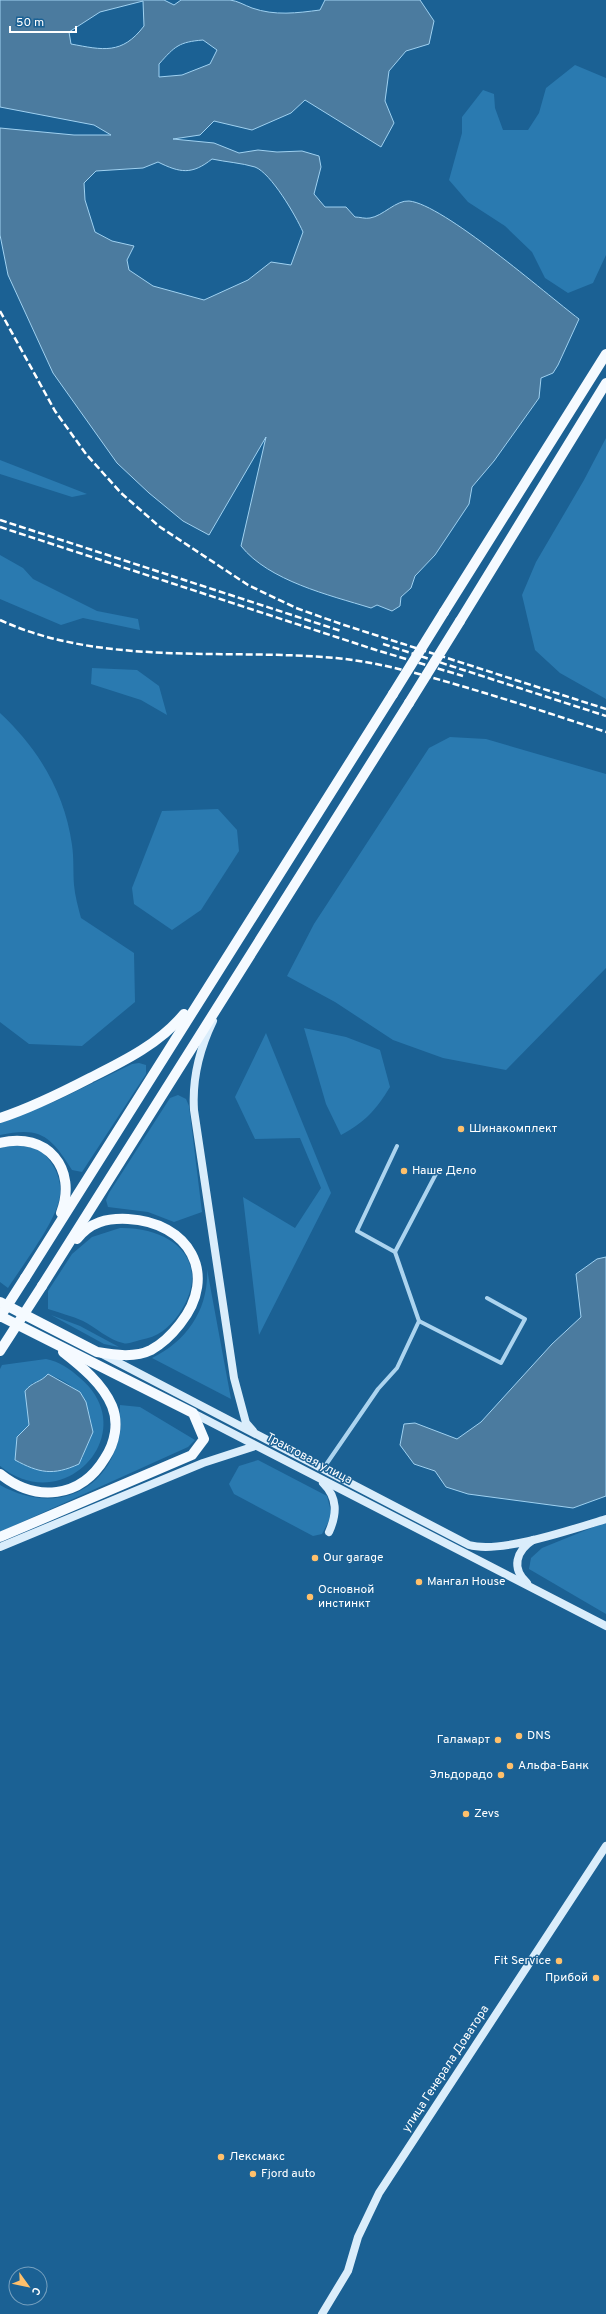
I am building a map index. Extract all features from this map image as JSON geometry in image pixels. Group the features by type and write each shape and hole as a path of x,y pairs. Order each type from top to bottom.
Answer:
{"main road":[{"path":"0,1316 606,354"},
{"path":"0,1351 238,978 606,383"},
{"path":"0,1118 57,1095 151,1045 182,1016 220,966"},
{"path":"238,978 213,1021 202,1046 195,1081 194,1103 234,1378 246,1423 255,1434"},
{"path":"0,1143 24,1140 46,1148 57,1160 64,1177 66,1193 61,1213 25,1278"},
{"path":"42,1286 83,1232 92,1225 103,1221 132,1219 155,1224 174,1234 188,1246 197,1265 197,1289 193,1305 177,1328 151,1350 132,1355 97,1352"},
{"name":"Трактовая улица","path":"0,1302 459,1541 486,1548 534,1539 606,1519"},
{"name":"Трактовая улица","path":"0,1316 606,1626"},
{"path":"0,1474 14,1483 32,1490 52,1492 70,1490 78,1487 95,1472 113,1444 116,1425 113,1408 107,1397 81,1367 49,1340"},
{"path":"0,1537 192,1455 204,1439 193,1414"},
{"path":"0,1547 203,1463 255,1446"},
{"path":"318,1479 329,1489 336,1508 329,1532"},
{"path":"532,1587 519,1575 516,1565 523,1550 534,1539"},
{"name":"улица Генерала Доватора","path":"322,2314 348,2271 358,2237 379,2192 606,1846"}],"street":[{"path":"397,1146 357,1231 395,1252 419,1321 501,1363 525,1319 487,1298"},
{"path":"395,1252 438,1170"},
{"path":"322,1469 378,1389 397,1368 419,1321"}],"shaded area":[{"path":"0,0 164,0 174,5 181,0 230,0 261,11 286,13 320,10 325,0 420,0 434,21 429,44 406,51 389,71 385,101 394,123 381,147 305,100 291,113 252,130 214,121 200,135 173,139 214,143 239,153 258,150 277,152 302,151 319,156 321,167 314,194 325,207 346,207 355,217 370,218 375,217 394,205 404,201 425,206 469,233 520,271 579,319 553,373 541,378 539,398 494,461 472,487 469,504 435,555 415,576 411,588 401,597 400,606 392,611 377,605 371,608 319,592 283,578 267,569 241,546 266,437 209,535 183,521 149,493 117,463 53,373 8,275 0,235 0,128 74,135 111,135 94,125 0,107","holes":["143,1 144,26 128,42 120,46 102,49 71,44 69,32 100,12","203,40 217,50 210,64 182,75 159,77 159,64 174,49 188,42","212,159 255,167 261,171 268,177 282,196 303,232 291,265 271,262 248,280 204,300 153,286 129,270 127,260 134,246 112,241 95,232 85,200 84,183 96,171 143,168 158,162 186,171 198,168"]},
{"path":"575,65 606,78 606,255 593,283 568,293 545,278 532,252 505,226 468,202 449,180 462,133 462,117 483,90 494,94 495,108 503,130 528,130 539,113 546,88"},
{"path":"606,438 606,699 560,673 535,650 522,595 536,562 584,480"},
{"path":"0,460 87,494 72,497 0,474"},
{"path":"0,555 23,568 33,579 97,611 138,619 140,630 83,618 61,625 0,599"},
{"path":"92,668 137,670 159,686 167,715 141,700 91,684"},
{"path":"0,713 14,727 38,756 48,773 63,807 73,850 74,889 81,918 134,953 135,1002 82,1046 29,1044 0,1022"},
{"path":"450,737 486,739 606,774 606,968 506,1070 443,1058 393,1040 335,1002 287,976 314,924 429,748"},
{"path":"218,809 237,830 239,851 201,910 172,930 134,904 132,888 162,811"},
{"path":"304,1028 346,1037 380,1050 390,1087 380,1103 364,1120 341,1135 326,1104"},
{"path":"266,1033 331,1193 259,1335 243,1197 295,1228 321,1188 300,1138 255,1139 235,1097"},
{"path":"139,1063 146,1065 146,1074 82,1172 72,1170 58,1149 51,1142 36,1133 26,1132 0,1135 0,1123 56,1101 132,1064"},
{"path":"178,1095 186,1099 189,1106 202,1212 174,1222 148,1212 108,1207 106,1200 109,1193 170,1098"},
{"path":"13,1145 33,1148 47,1157 58,1175 60,1195 53,1217 8,1288 0,1282 0,1148"},
{"path":"120,1228 139,1229 156,1234 171,1241 182,1251 190,1264 192,1278 189,1295 179,1314 171,1324 152,1337 127,1344 113,1339 83,1321 48,1309 48,1291 72,1254 92,1237"},
{"path":"606,1257 606,1496 573,1508 468,1494 446,1487 435,1471 414,1464 400,1445 404,1424 415,1423 457,1439 481,1422 552,1344 581,1317 576,1274 597,1259"},
{"path":"207,1269 231,1399 152,1358 176,1343 193,1322 200,1310 204,1297 207,1284"},
{"path":"51,1315 80,1326 119,1347 104,1344"},
{"path":"46,1359 56,1362 68,1368 80,1378 98,1399 104,1422 100,1444 88,1462 70,1476 48,1482 24,1480 0,1466 0,1369 2,1365","holes":["48,1374 69,1384 79,1393 86,1405 92,1430 83,1458 17,1437 29,1425 32,1383 42,1381"]},
{"path":"48,1374 80,1392 86,1402 93,1432 79,1464 70,1468 54,1471 31,1468 15,1460 17,1437 29,1425 25,1391 31,1385"},
{"path":"120,1405 140,1407 195,1440 188,1447 0,1532 0,1485 19,1493 38,1498 56,1498 73,1494 88,1486 101,1474 112,1458 119,1438"},
{"path":"258,1460 327,1496 332,1515 322,1534 313,1536 234,1494 229,1484 239,1466"},
{"path":"606,1522 606,1614 529,1569 531,1558 542,1548"}],"railway":[{"path":"0,311 55,411 86,454 121,493 160,527 248,585 296,608 341,624 606,709"},
{"path":"0,520 341,631"},
{"path":"0,527 376,650 463,676"},
{"path":"0,620 39,635 80,644 122,650 165,653 294,655 366,662 408,671 451,683 606,732"},
{"path":"383,644 606,716"}],"place":[{"name":"Шинакомплект","path":"461,1129"},
{"name":"Наше Дело","path":"404,1171"},
{"name":"Our garage","path":"315,1558"},
{"name":"Мангал House","path":"419,1582"},
{"name":"Основной инстинкт","path":"310,1597"},
{"name":"DNS","path":"519,1736"},
{"name":"Галамарт","path":"498,1740"},
{"name":"Альфа-Банк","path":"510,1766"},
{"name":"Эльдорадо","path":"501,1775"},
{"name":"Zevs","path":"466,1814"},
{"name":"Fit Service","path":"559,1961"},
{"name":"Прибой","path":"596,1978"},
{"name":"Лексмакс","path":"221,2157"},
{"name":"Fjord auto","path":"253,2174"}]}
